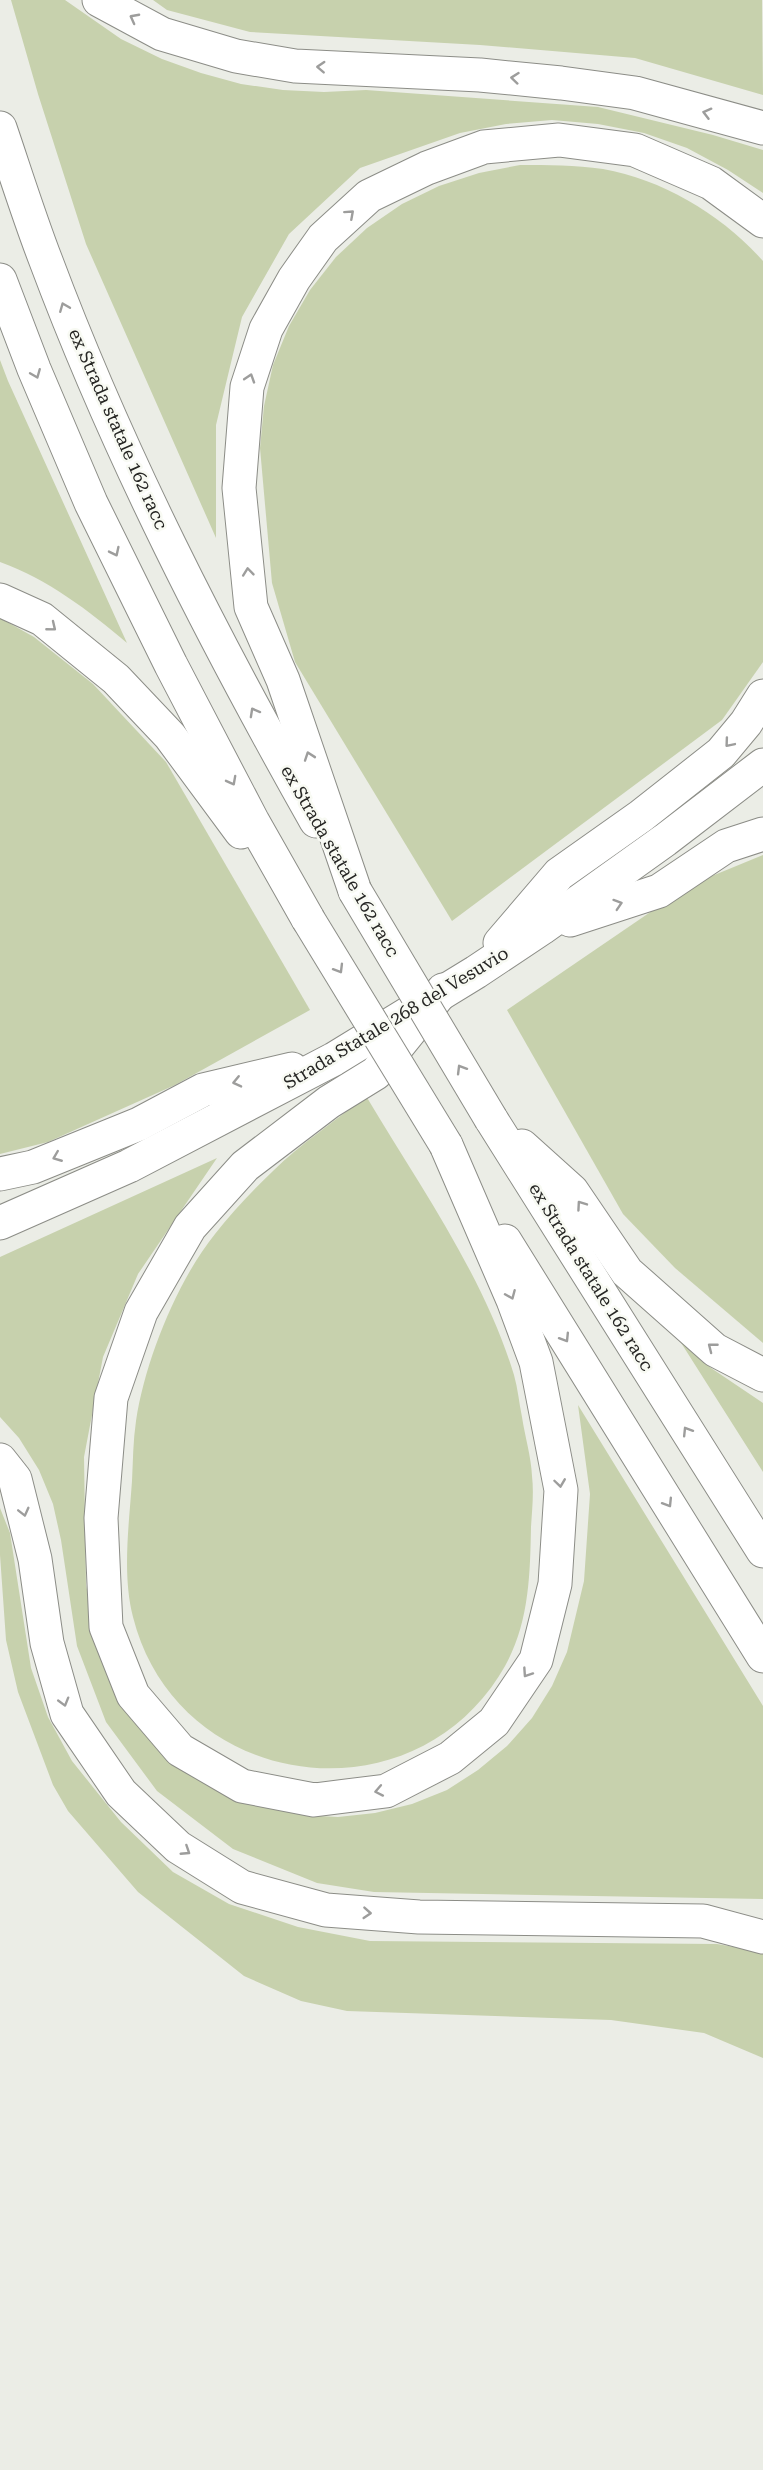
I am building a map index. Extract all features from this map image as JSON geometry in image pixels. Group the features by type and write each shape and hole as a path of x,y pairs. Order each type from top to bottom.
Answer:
{"highway":[{"path":"99,0 162,34 236,56 295,66 480,75 635,93 763,128"},
{"name":"ex Strada statale 162 racc","path":"0,128 45,261 146,498 243,692 355,891 491,1119 763,1551"},
{"path":"355,891 284,680 251,607 239,488 247,387 266,329 294,279 323,238 369,196 427,168 484,147 559,140 635,150 711,183 763,221"},
{"path":"0,280 34,369 91,504 176,675 253,822 308,919 446,1145 763,1656"},
{"path":"0,600 42,619 116,679 147,711 170,736 308,919"},
{"path":"476,972 559,874 641,816 721,753 746,723 763,696"},
{"name":"Strada Statale 268 del Vesuvio","path":"0,1223 129,1166 334,1059 443,990 476,972 542,928 665,840 763,765"},
{"path":"542,928 659,891 726,846 763,834"},
{"path":"443,990 376,1073 328,1102 244,1166 190,1227 141,1312 111,1398 102,1518 106,1628 133,1695 173,1742 180,1750 243,1786 314,1800 386,1791 450,1758 494,1722 536,1660 555,1584 561,1490 536,1362 513,1300 446,1145"},
{"path":"0,1174 33,1167 139,1124 203,1090 334,1059"},
{"path":"491,1119 572,1191 627,1272 715,1350 763,1375"},
{"path":"0,1460 15,1479 35,1558 46,1642 67,1714 121,1793 178,1847 214,1870 242,1887 326,1910 419,1917 703,1921 763,1937"}],"green space":[{"path":"11,0 65,0 121,39 162,59 241,84 283,90 324,92 366,90 598,107 713,135 763,150 763,193 728,170 687,148 644,133 598,124 552,120 506,124 460,133 360,168 289,234 242,317 216,425 216,538 86,244 38,94"},
{"path":"153,0 762,0 763,95 635,58 480,45 250,32 167,10"},
{"path":"520,165 603,169 648,182 670,191 710,215 747,244 763,261 763,662 722,720 452,921 295,662 272,583 260,448 264,406 273,365 289,326 310,290 336,257 367,228 402,204 439,186 479,173"},
{"path":"0,360 127,643 67,597 18,569 0,562"},
{"path":"0,618 34,637 93,684 166,762 310,1010 175,1085 48,1142 0,1154"},
{"path":"763,855 763,1343 675,1268 623,1214 507,1010 690,885"},
{"path":"366,1096 468,1267 486,1302 514,1375 533,1482 530,1566 522,1622 509,1659 499,1676 458,1723 408,1753 353,1767 297,1766 243,1750 195,1719 157,1675 133,1617 128,1584 127,1549 135,1429 140,1398 155,1348 176,1298 201,1253 250,1193 273,1171"},
{"path":"217,1158 138,1274 103,1357 84,1457 86,1585 96,1634 108,1668 266,1807 302,1815 338,1817 375,1813 412,1804 447,1790 478,1770 507,1746 532,1718 552,1686 567,1652 584,1581 590,1494 578,1405 763,1706 763,1899 374,1892 317,1883 233,1849 157,1791 106,1722 77,1646 61,1540 53,1504 39,1470 19,1438 0,1417 0,1257"},
{"path":"678,1338 711,1368 763,1403 763,1472"},
{"path":"0,1508 10,1533 31,1668 48,1717 72,1761 121,1822 173,1872 229,1904 298,1927 370,1941 717,1944 763,1952 763,2058 704,2033 611,2020 347,2011 301,2001 244,1976 138,1892 68,1811 53,1785 18,1692 6,1640 0,1555"}]}
